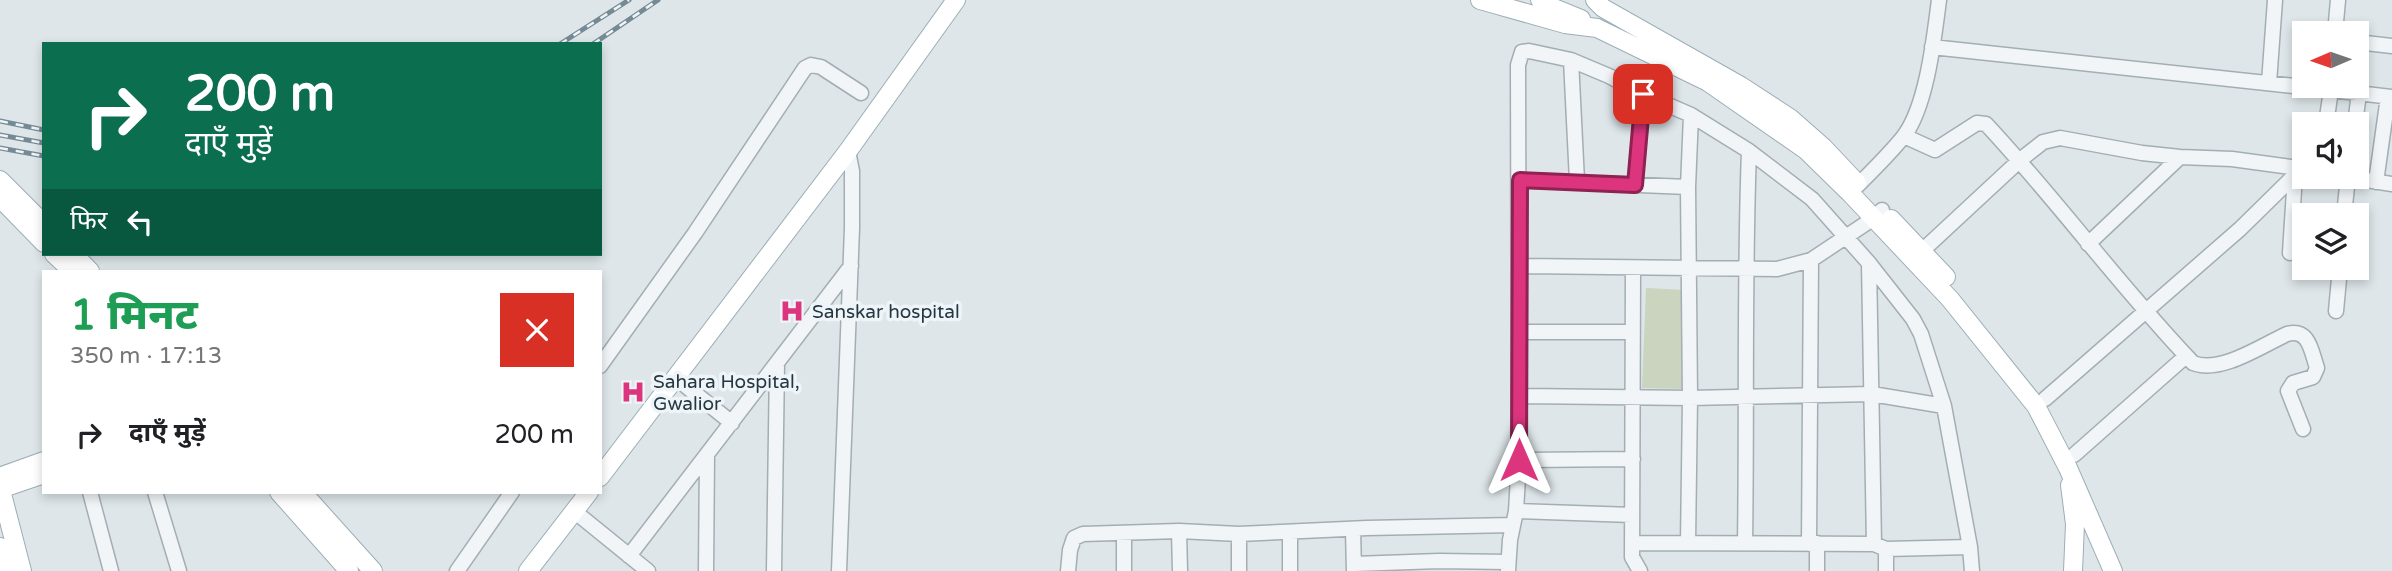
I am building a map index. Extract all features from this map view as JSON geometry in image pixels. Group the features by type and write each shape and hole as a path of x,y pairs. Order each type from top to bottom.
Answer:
{"main road":[{"path":"602,474 848,151 956,0"},
{"path":"1480,0 1565,24 1597,28 1718,89 1806,150 1854,189"},
{"path":"1540,0 1544,4 1587,5 1741,86 1790,118 1823,148 1854,189 1950,299 2036,406 2071,461 2125,571"},
{"path":"1587,5 1597,28"},
{"path":"0,180 42,222"},
{"path":"0,198 42,241"},
{"path":"1878,214 1922,251 2045,399 2113,571"},
{"path":"56,256 71,270"},
{"path":"75,256 89,270"},
{"path":"2071,461 2075,524 2074,571"},
{"path":"2,485 42,462"},
{"path":"2,485 42,475"},
{"path":"2,485 22,571"},
{"path":"281,494 349,571"},
{"path":"304,494 373,571"},
{"path":"528,571 587,494"},
{"path":"0,547 6,571"}],"street":[{"path":"1854,189 1904,136 1919,105 1939,0"},
{"path":"2269,83 2275,0"},
{"path":"2337,21 2338,0"},
{"path":"2370,43 2392,46"},
{"path":"1932,47 2292,85"},
{"path":"1353,530 1354,568 1508,567 1519,460 1519,57 1522,52 1529,51 1572,60 1609,75 1643,94 1691,115 1749,151 1812,199 1869,263 1917,327 1944,406 1972,571"},
{"path":"1572,60 1577,181"},
{"path":"602,363 695,233 805,68 811,65 821,67 861,93"},
{"path":"1635,185 1643,94"},
{"path":"2370,94 2390,97 2376,182"},
{"path":"1688,543 1688,187 1691,115"},
{"path":"1904,136 1935,150 1977,123 1986,124 2020,160 2143,311 2186,356 2200,366 2218,365 2287,334 2295,331 2302,333 2307,337 2318,368 2313,377 2293,383 2288,391 2303,429"},
{"path":"1922,251 2020,160 2043,142 2060,138 2141,153 2180,158 2232,159 2292,169"},
{"path":"839,571 851,266 852,171 848,151"},
{"path":"1745,543 1748,396 1745,271 1749,151"},
{"path":"2088,244 2180,158"},
{"path":"1520,180 1688,187"},
{"path":"2045,399 2240,229 2292,180"},
{"path":"2369,181 2392,184"},
{"path":"2290,253 2299,189"},
{"path":"0,208 42,251"},
{"path":"1520,266 1745,271 1777,269 1811,260 1878,214"},
{"path":"47,256 60,270"},
{"path":"1811,260 1810,396 1813,544 1817,571"},
{"path":"1869,263 1880,547 1886,571"},
{"path":"629,556 851,266"},
{"path":"1633,268 1632,557 1640,571"},
{"path":"2336,311 2339,280"},
{"path":"1520,332 1633,332"},
{"path":"2071,461 2186,356"},
{"path":"774,571 778,363"},
{"path":"677,378 732,423"},
{"path":"1519,396 1690,398 1872,394 1944,406"},
{"path":"706,571 707,454"},
{"path":"1519,460 1633,459"},
{"path":"91,494 111,571"},
{"path":"156,494 179,571"},
{"path":"457,571 511,494"},
{"path":"574,511 648,571"},
{"path":"1068,571 1074,538 1083,534 1179,531 1239,534 1353,530 1515,518 1632,515"},
{"path":"1179,531 1180,571"},
{"path":"1290,532 1290,571"},
{"path":"1124,533 1124,571"},
{"path":"1239,534 1239,571"},
{"path":"1632,543 1970,547"}],"green space":[{"path":"1646,288 1686,290 1683,389 1642,388"}],"railway":[{"path":"563,42 629,0"},
{"path":"596,42 658,0"},
{"path":"0,121 42,130"},
{"path":"0,135 42,143"},
{"path":"0,148 42,156"}],"place":[{"name":"Sanskar hospital","path":"792,311"},
{"name":"Sahara Hospital, Gwalior","path":"633,392"}],"route":[{"path":"1519,460 1520,180 1635,185 1643,94"}]}
